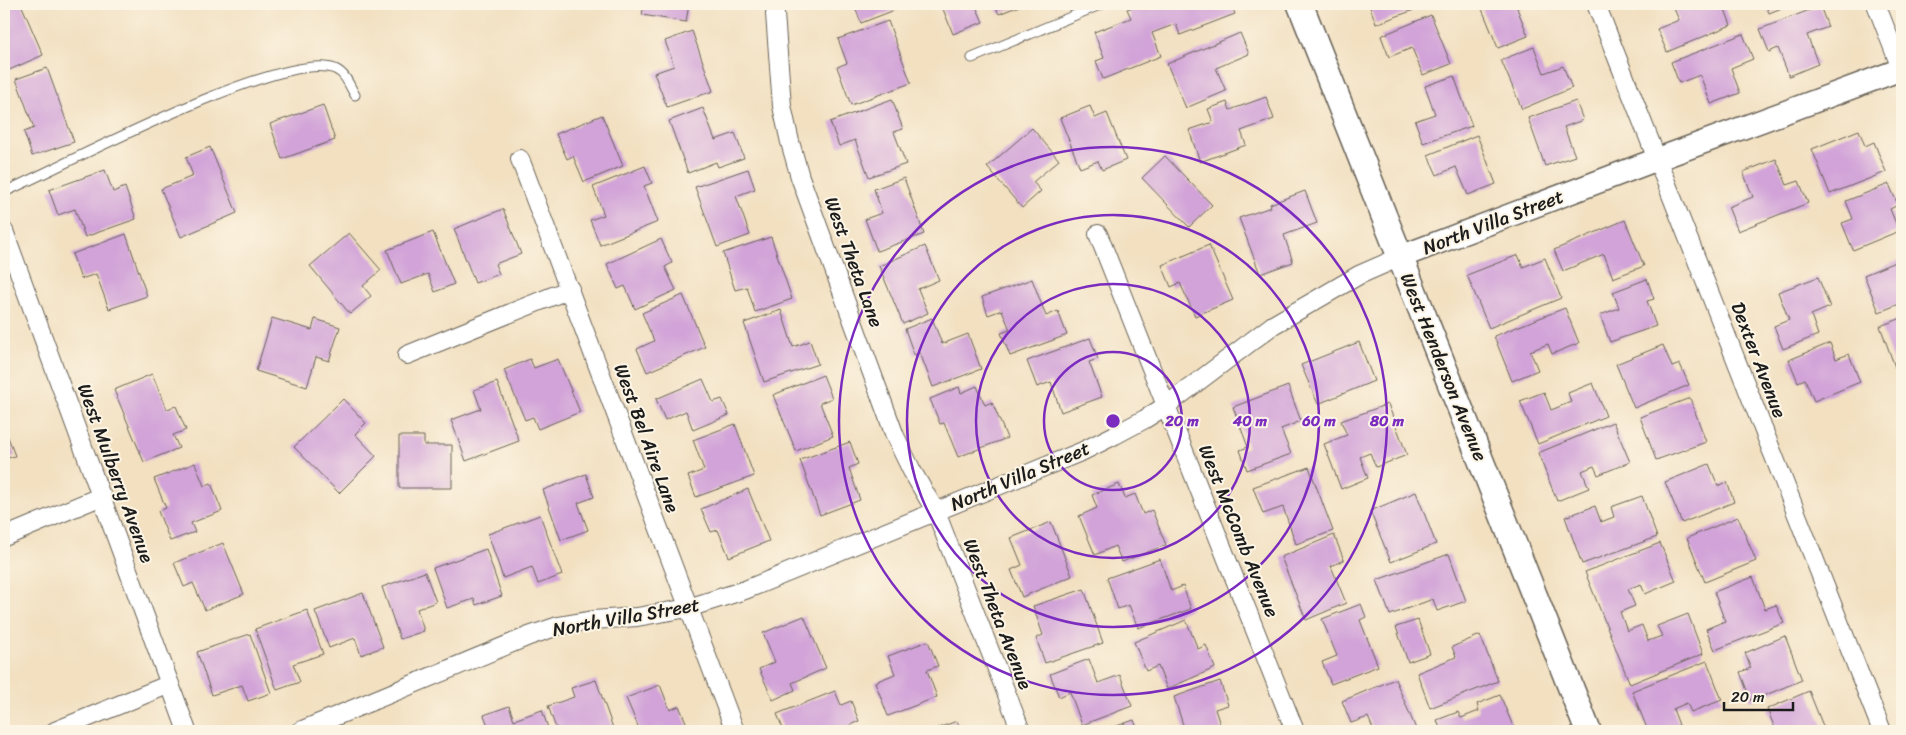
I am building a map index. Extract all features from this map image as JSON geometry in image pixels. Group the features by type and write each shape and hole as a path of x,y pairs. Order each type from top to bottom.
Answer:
{"main road":[{"name":"West Henderson Avenue","path":"1300,4 1588,731"}],"street":[{"name":"Dexter Avenue","path":"1596,4 1882,731"},
{"path":"1876,4 1902,70"},
{"name":"West Theta Lane","path":"776,14 782,106 800,177 895,436 912,471 936,512"},
{"name":"North Villa Street","path":"300,731 536,633 558,626 593,620 637,617 688,608 762,583 936,512 1083,451 1145,419 1272,325 1359,275 1400,257 1658,159 1902,70"},
{"name":"West Bel Aire Lane","path":"520,159 735,731"},
{"name":"West Mulberry Avenue","path":"4,230 187,731"},
{"name":"West McComb Avenue","path":"1098,234 1295,731"},
{"path":"406,355 570,289"},
{"path":"4,537 102,496"},
{"name":"West Theta Avenue","path":"936,512 1021,731"},
{"path":"55,731 170,684"}],"lane":[{"path":"972,58 1102,4"},
{"path":"4,192 182,110 239,86 279,74 310,67 333,68 344,75 355,95"}],"building":[{"path":"4,4 21,4 43,55 7,71 4,63"},
{"path":"644,4 689,4 686,22 642,15"},
{"path":"854,4 899,4 900,8 861,23"},
{"path":"941,4 975,4 983,22 953,34"},
{"path":"994,4 1024,4 999,14"},
{"path":"1141,4 1231,4 1235,14 1180,35 1176,24 1152,33 1161,56 1103,79 1096,61 1104,58 1094,32 1131,18 1127,9"},
{"path":"1369,4 1420,4 1422,7 1376,24"},
{"path":"1480,4 1528,4 1517,8 1528,36 1498,48"},
{"path":"1672,4 1707,4 1709,9 1723,4 1731,25 1667,52 1657,29 1679,20"},
{"path":"1765,4 1792,4 1769,13"},
{"path":"1820,6 1828,27 1807,35 1818,64 1789,76 1778,48 1769,52 1760,29"},
{"path":"1431,15 1451,64 1423,75 1412,48 1389,57 1381,36"},
{"path":"888,21 911,83 851,105 837,67 847,63 838,39"},
{"path":"692,31 713,91 667,107 654,73 674,66 665,41"},
{"path":"1240,33 1249,54 1216,68 1226,91 1186,108 1167,64"},
{"path":"1743,34 1753,59 1731,68 1740,93 1711,104 1700,75 1679,83 1671,62"},
{"path":"1534,47 1544,73 1563,66 1572,88 1522,109 1501,60"},
{"path":"47,68 74,142 32,156 24,132 34,128 16,79"},
{"path":"1454,76 1472,126 1423,143 1415,121 1435,114 1425,86"},
{"path":"1266,97 1274,119 1241,131 1246,145 1200,162 1189,130 1213,122 1208,109 1227,102 1230,110"},
{"path":"892,99 903,129 894,132 906,164 869,177 855,140 839,146 830,122"},
{"path":"1576,101 1583,120 1564,127 1575,156 1545,166 1528,118"},
{"path":"323,105 335,140 282,159 270,124"},
{"path":"1090,106 1095,118 1107,113 1126,160 1102,170 1098,161 1080,168 1060,118"},
{"path":"703,108 715,140 735,133 744,158 718,167 716,162 688,173 669,121"},
{"path":"602,115 623,166 584,182 573,156 567,159 556,134"},
{"path":"1032,128 1059,160 1033,182 1041,191 1022,208 987,167"},
{"path":"1859,130 1865,146 1874,142 1886,172 1830,194 1812,149"},
{"path":"1477,135 1496,184 1468,195 1456,167 1437,175 1428,155"},
{"path":"210,147 237,213 181,237 161,189 193,176 186,157"},
{"path":"1165,156 1212,205 1189,227 1142,178"},
{"path":"1776,159 1787,185 1799,181 1808,203 1738,231 1728,207 1753,197 1743,172"},
{"path":"645,166 652,183 644,186 658,222 600,245 590,220 604,215 593,187"},
{"path":"748,169 755,189 736,196 750,235 717,247 695,187"},
{"path":"105,170 113,192 125,187 136,219 85,237 75,209 58,215 49,190"},
{"path":"904,178 924,234 877,251 865,219 882,213 874,189"},
{"path":"1889,184 1898,205 1890,209 1899,231 1853,250 1842,223 1853,219 1846,201"},
{"path":"1305,191 1317,223 1284,235 1293,262 1260,274 1239,218 1271,207 1270,204"},
{"path":"503,209 521,254 495,264 499,274 475,283 454,229"},
{"path":"1625,220 1644,266 1613,278 1604,254 1563,271 1554,250"},
{"path":"433,232 454,284 435,292 428,274 401,284 387,250"},
{"path":"349,233 381,270 363,286 371,296 350,314 310,266"},
{"path":"126,234 147,296 109,309 96,274 81,279 72,254"},
{"path":"771,237 792,299 755,312 747,287 735,290 723,253"},
{"path":"661,239 672,263 665,267 676,290 635,309 625,286 618,289 607,264"},
{"path":"1209,245 1233,300 1195,316 1180,283 1171,287 1162,265"},
{"path":"925,246 939,280 918,289 928,313 903,324 879,266"},
{"path":"1518,255 1523,267 1545,258 1561,298 1489,328 1467,275"},
{"path":"1902,259 1902,303 1879,312 1864,275"},
{"path":"1818,277 1830,307 1811,315 1818,335 1783,349 1774,326 1789,320 1778,292"},
{"path":"1032,279 1046,316 1058,311 1067,335 1010,356 1001,333 1010,330 1002,310 988,315 982,297"},
{"path":"1647,279 1654,299 1647,301 1656,326 1610,342 1600,315 1619,308 1613,292"},
{"path":"683,295 705,347 647,372 637,349 654,341 642,313"},
{"path":"1565,308 1579,343 1552,354 1548,344 1530,351 1538,370 1512,381 1494,336"},
{"path":"781,310 793,347 810,341 818,364 764,382 744,323"},
{"path":"272,318 312,330 315,319 340,327 329,361 316,357 307,387 256,371"},
{"path":"932,318 942,344 968,334 981,369 933,387 920,353 914,355 905,329"},
{"path":"1902,318 1902,368 1896,370 1880,326"},
{"path":"1090,338 1098,359 1089,362 1102,397 1061,412 1051,382 1037,387 1027,361"},
{"path":"1359,342 1374,381 1318,404 1301,365"},
{"path":"1830,343 1836,359 1849,354 1860,382 1814,401 1805,379 1798,382 1789,360"},
{"path":"1663,345 1672,367 1680,364 1689,385 1634,408 1616,364"},
{"path":"530,359 534,368 558,359 580,412 538,429 533,417 525,420 504,370"},
{"path":"152,374 167,409 176,406 186,430 173,435 179,448 144,462 114,390"},
{"path":"823,375 832,398 820,403 833,436 796,451 773,395"},
{"path":"703,379 713,402 722,399 729,415 693,430 686,411 665,420 656,399"},
{"path":"497,382 519,441 466,461 451,420 481,409 474,390"},
{"path":"1593,383 1606,416 1538,444 1520,401 1544,392 1551,410 1571,402 1568,393"},
{"path":"977,386 985,405 992,402 1007,438 958,457 944,423 940,424 930,399 959,387 961,393"},
{"path":"1288,386 1301,421 1281,429 1291,454 1247,470 1240,450 1248,447 1233,407"},
{"path":"1690,398 1706,442 1656,460 1640,417"},
{"path":"343,399 366,423 355,434 376,456 339,493 294,447"},
{"path":"1388,404 1407,455 1376,467 1370,453 1360,457 1368,478 1341,489 1324,444 1347,435 1341,421"},
{"path":"1613,422 1630,462 1598,475 1594,466 1582,471 1589,488 1557,501 1538,453"},
{"path":"735,424 754,476 696,497 688,476 704,470 693,440"},
{"path":"4,426 15,456 4,459"},
{"path":"399,436 424,436 424,445 452,445 452,488 399,488"},
{"path":"850,442 858,464 849,468 860,500 820,515 800,460"},
{"path":"195,463 204,486 211,483 222,511 191,523 195,532 170,541 158,511 166,508 154,479"},
{"path":"1709,464 1718,486 1727,482 1734,502 1682,523 1665,482"},
{"path":"1309,467 1333,531 1296,544 1283,507 1263,514 1253,487"},
{"path":"586,474 594,497 578,503 588,530 561,540 543,490"},
{"path":"1119,484 1125,498 1135,494 1143,514 1152,510 1166,545 1122,562 1115,546 1095,555 1079,516 1097,508 1092,495"},
{"path":"748,489 769,541 729,557 718,530 711,532 701,509"},
{"path":"1416,492 1436,544 1391,562 1370,511"},
{"path":"1642,496 1657,537 1582,564 1565,517 1595,506 1601,522 1614,517 1611,507"},
{"path":"540,515 562,575 538,584 532,567 503,578 488,534"},
{"path":"1738,517 1756,561 1705,582 1687,538"},
{"path":"1051,522 1072,576 1022,597 1011,570 1022,565 1011,538"},
{"path":"1334,535 1344,560 1331,566 1346,603 1306,620 1281,557"},
{"path":"223,543 244,594 205,610 193,583 184,587 174,563"},
{"path":"1660,543 1676,581 1645,594 1641,584 1628,589 1635,606 1620,612 1627,631 1642,625 1648,641 1662,636 1657,626 1688,614 1703,654 1630,684 1585,572"},
{"path":"486,549 502,596 476,605 474,599 447,608 433,568"},
{"path":"1449,554 1466,601 1437,611 1433,599 1390,615 1377,580"},
{"path":"1160,559 1171,591 1183,586 1191,609 1138,628 1129,605 1118,609 1107,578"},
{"path":"425,572 436,602 417,609 424,631 400,639 382,587"},
{"path":"1753,577 1765,609 1776,605 1784,623 1715,650 1706,629 1725,621 1714,592"},
{"path":"1084,589 1103,643 1045,663 1036,638 1043,635 1033,606"},
{"path":"363,593 383,647 361,655 355,638 329,648 315,611"},
{"path":"1361,604 1366,617 1360,620 1378,666 1331,684 1322,662 1337,656 1322,619"},
{"path":"307,610 323,654 293,664 300,682 277,690 255,629"},
{"path":"804,616 826,668 792,683 795,690 773,700 759,669 775,662 763,633"},
{"path":"1186,620 1198,649 1206,645 1215,668 1167,689 1158,666 1146,671 1134,642"},
{"path":"1418,620 1430,654 1408,662 1396,627"},
{"path":"250,634 271,693 248,701 242,685 212,695 197,652"},
{"path":"1480,635 1498,681 1430,708 1417,673 1456,657 1452,647"},
{"path":"1785,636 1802,680 1751,701 1740,672 1751,668 1745,653"},
{"path":"928,641 938,666 927,670 937,697 888,716 875,682 895,674 888,656"},
{"path":"1089,659 1098,683 1120,675 1132,706 1082,725 1070,692 1059,697 1050,674"},
{"path":"1707,661 1722,700 1691,712 1687,703 1673,709 1679,725 1665,731 1648,731 1632,691"},
{"path":"1395,679 1416,729 1411,731 1374,731 1368,717 1351,723 1342,701"},
{"path":"596,680 613,728 604,731 557,731 548,706 574,697 571,688"},
{"path":"1220,681 1228,705 1215,709 1222,731 1185,731 1174,697"},
{"path":"660,685 670,710 679,706 689,729 685,731 640,731 626,698"},
{"path":"835,691 841,705 851,701 859,721 850,725 852,731 784,731 777,714"},
{"path":"1809,691 1825,731 1776,731 1767,709"},
{"path":"1500,695 1515,731 1441,731 1437,720 1458,712 1461,718 1479,711 1477,704"},
{"path":"509,706 514,720 542,710 549,731 490,731 484,715"},
{"path":"1134,720 1138,731 1102,731"},
{"path":"957,721 961,731 930,731"}]}
